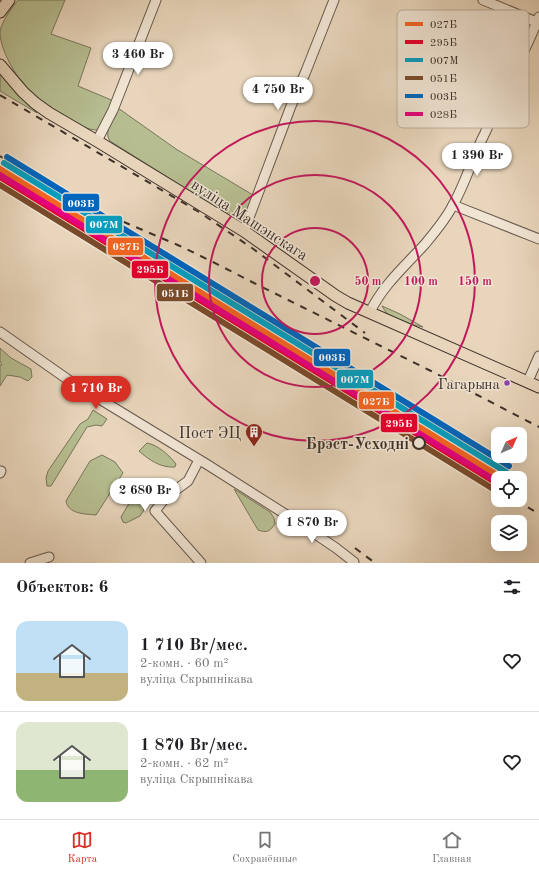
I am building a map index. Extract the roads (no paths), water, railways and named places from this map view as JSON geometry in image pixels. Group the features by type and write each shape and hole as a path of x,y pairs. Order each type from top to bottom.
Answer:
{"main road":[{"path":"0,18 4,6"},
{"name":"вуліца Машэнскага","path":"2,66 23,92 41,108 244,230 326,290 348,302 539,387"}],"street":[{"path":"98,142 113,110 156,0"},
{"path":"244,230 291,106 334,0"},
{"path":"483,0 509,10"},
{"path":"529,40 538,21"},
{"path":"370,312 381,292 424,245 444,220 465,181 487,128"},
{"path":"453,205 539,239"},
{"path":"0,332 70,381 293,519 354,562"},
{"path":"528,381 539,356"},
{"path":"199,460 188,481 166,497 155,511 201,563"},
{"path":"30,563 49,557"}],"railway":[{"path":"0,95 199,212 252,248 365,333"},
{"path":"0,156 82,204 180,246 213,262 539,427"},
{"path":"0,181 302,366"},
{"path":"298,364 491,485"},
{"path":"527,507 539,514"},
{"path":"355,548 375,563"}],"place":[{"name":"Гагарына","path":"507,383"},
{"name":"Брэст-Усходні","path":"419,443"},
{"name":"Пост ЭЦ","path":"254,447"}]}
